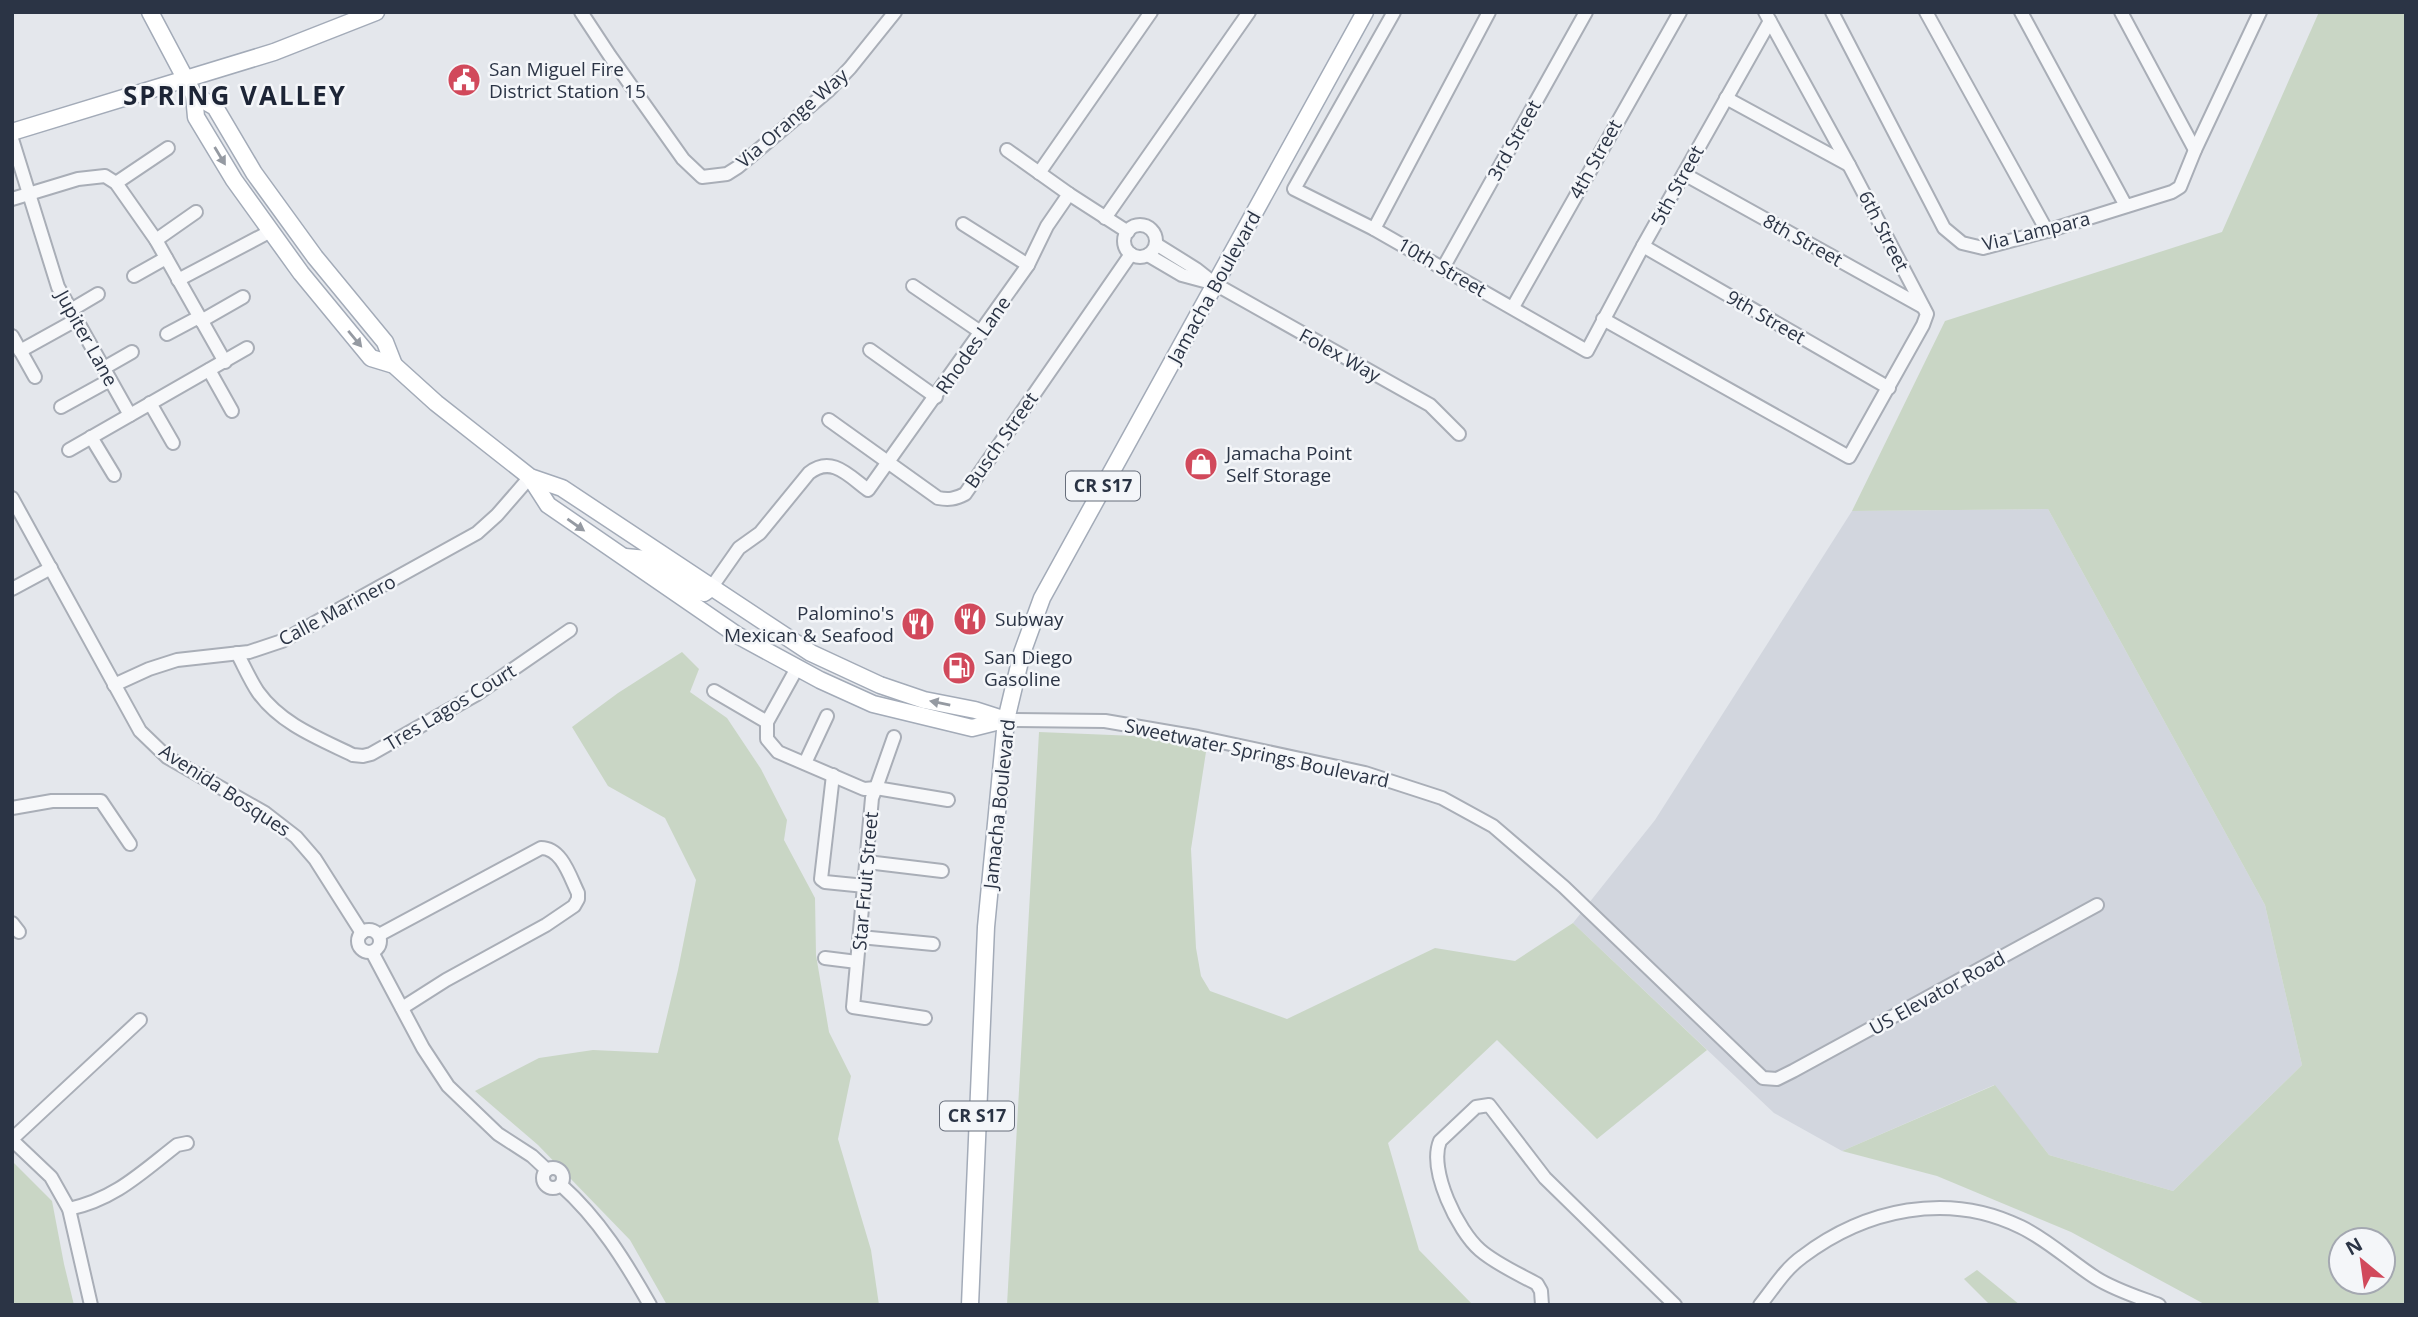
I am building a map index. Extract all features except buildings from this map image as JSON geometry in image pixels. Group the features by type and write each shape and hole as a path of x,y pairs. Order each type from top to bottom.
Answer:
{"main road":[{"name":"Sweetwater Springs Boulevard","path":"150,12 191,87 196,117 234,180 300,273 371,358 394,365 436,403 530,477 548,505 737,635 797,668 873,704 972,728 1006,720"},
{"path":"12,132 191,87 376,12"},
{"name":"Jamacha Boulevard","path":"970,1305 985,927 1006,720 1022,653 1042,598 1365,12"},
{"name":"Sweetwater Springs Boulevard","path":"191,87 215,107 254,173 315,257 385,342 394,365"},
{"path":"271,231 278,227 297,248 315,257"},
{"name":"Sweetwater Springs Boulevard","path":"530,477 562,488 811,653 872,682 924,700 1006,720"},
{"path":"622,556 647,559 691,590 705,593 711,588"},
{"path":"797,668 809,666 854,685 872,682"}],"street":[{"name":"Via Orange Way","path":"581,12 683,159 702,177 727,174 738,167 828,92 895,12"},
{"path":"1039,173 1151,12"},
{"path":"1105,218 1249,12"},
{"name":"10th Street","path":"1394,12 1294,189 1374,229 1587,351"},
{"path":"1374,229 1489,12"},
{"name":"3rd Street","path":"1443,268 1586,12"},
{"name":"4th Street","path":"1513,307 1679,12"},
{"name":"Via Lampara","path":"1832,12 1949,234 1969,245 1983,248 2048,231 2172,192 2180,187 2260,12"},
{"path":"1926,12 2048,231"},
{"path":"2021,12 2126,206"},
{"path":"2120,12 2195,150"},
{"name":"5th Street","path":"1587,351 1726,98 1767,17"},
{"name":"6th Street","path":"1767,17 1849,165 1923,307"},
{"path":"1726,98 1849,165"},
{"name":"Jupiter Lane","path":"12,139 58,286 130,415"},
{"path":"116,183 168,148"},
{"path":"1007,150 1128,232"},
{"name":"8th Street","path":"1684,174 1923,307"},
{"path":"12,200 78,179 105,176 116,183 156,240 225,362"},
{"name":"Rhodes Lane","path":"711,588 740,548 760,533 808,473 818,466 828,465 844,472 868,490 982,333 1028,265 1047,226 1069,194"},
{"path":"156,240 196,212"},
{"path":"963,224 1028,265"},
{"path":"1138,226 1144,226 1153,233 1152,250 1142,257 1131,254 1125,243 1128,232 1138,226"},
{"path":"178,279 271,231"},
{"name":"9th Street","path":"1643,246 1889,388"},
{"name":"Folex Way","path":"1152,250 1182,275 1215,284 1430,405 1460,434"},
{"name":"Busch Street","path":"829,420 938,498 949,500 965,494 1131,254"},
{"path":"134,276 166,258"},
{"path":"913,286 982,333"},
{"path":"20,351 73,315 98,294"},
{"path":"167,334 243,297"},
{"path":"1603,319 1849,457 1923,325 1927,314 1923,307"},
{"path":"12,336 35,377"},
{"path":"68,450 247,348"},
{"path":"870,350 936,397"},
{"path":"104,368 132,352"},
{"path":"209,370 232,411"},
{"path":"61,407 110,380"},
{"path":"150,403 173,443"},
{"path":"91,437 114,475"},
{"name":"Calle Marinero","path":"114,685 177,660 249,652 282,642 477,533 497,515 530,477"},
{"name":"Avenida Bosques","path":"12,498 140,731 167,757 265,813 296,836 315,859 362,933"},
{"path":"12,589 51,568"},
{"name":"Tres Lagos Court","path":"237,653 258,692 281,716 306,732 353,755 363,756 477,694 570,630"},
{"path":"713,691 766,722 797,668"},
{"path":"805,764 827,716"},
{"name":"Sweetwater Springs Boulevard","path":"1006,720 1105,720 1365,773 1443,798 1493,826 1564,887 1763,1078 1777,1079"},
{"name":"Star Fruit Street","path":"766,722 767,739 778,752 864,789 876,788 872,798 853,1007 925,1018"},
{"path":"894,737 876,788 948,800"},
{"path":"833,775 821,879 825,883 864,886"},
{"path":"12,808 52,801 101,801 130,844"},
{"path":"379,936 541,848 558,854 578,893 574,906 546,925 446,980 402,1008"},
{"path":"867,862 942,870"},
{"name":"US Elevator Road","path":"1777,1079 2097,905"},
{"path":"371,930 379,936 380,945 372,952 360,947 358,942 362,933 371,930"},
{"path":"860,937 933,944"},
{"path":"372,952 423,1048 448,1086 498,1134 532,1156 547,1170 552,1168 561,1171 561,1185 579,1201 619,1251 650,1305"},
{"path":"825,958 857,962"},
{"path":"91,1305 69,1209 51,1177 12,1139 140,1020"},
{"path":"1542,1305 1541,1291 1537,1284 1482,1252 1460,1226 1439,1173 1437,1149 1440,1142 1476,1107 1489,1105 1545,1178 1675,1305"},
{"path":"69,1209 85,1206 116,1193 177,1145 187,1143"},
{"path":"1760,1305 1801,1257 1833,1236 1879,1216 1906,1209 1935,1208 1981,1213 2016,1225 2035,1235 2097,1279 2120,1291 2159,1305"}],"shaded area":[{"path":"2048,509 2265,905 2302,1065 2173,1191 2049,1155 1994,1085 1842,1151 1774,1113 1573,923 1655,820 1852,511"}],"green space":[{"path":"2319,12 2406,12 2406,1305 2206,1305 2071,1232 1937,1176 1842,1151 1995,1085 2049,1155 2173,1191 2302,1065 2265,905 2048,509 1852,511 1945,321 2222,232"},
{"path":"682,652 699,669 690,692 727,718 761,769 787,820 784,840 815,898 816,955 829,1032 851,1076 838,1139 871,1250 879,1305 667,1305 630,1240 538,1145 475,1091 539,1058 593,1050 658,1053 696,880 665,818 608,786 572,727 618,693"},
{"path":"1039,732 1208,739 1191,849 1196,948 1201,976 1210,991 1287,1019 1435,948 1515,961 1573,923 1707,1050 1597,1139 1497,1040 1388,1143 1419,1250 1473,1305 1007,1305"},
{"path":"12,1161 52,1201 74,1305 12,1305"},
{"path":"1977,1270 2020,1305 1990,1305 1964,1279"}],"place":[{"name":"San Miguel Fire District Station 15","path":"464,80"},
{"name":"Jamacha Point Self Storage","path":"1201,464"},
{"name":"Subway","path":"970,619"},
{"name":"Palomino's Mexican & Seafood","path":"918,624"},
{"name":"San Diego Gasoline","path":"959,668"}],"district":[{"name":"SPRING VALLEY","path":"235,96"}]}
